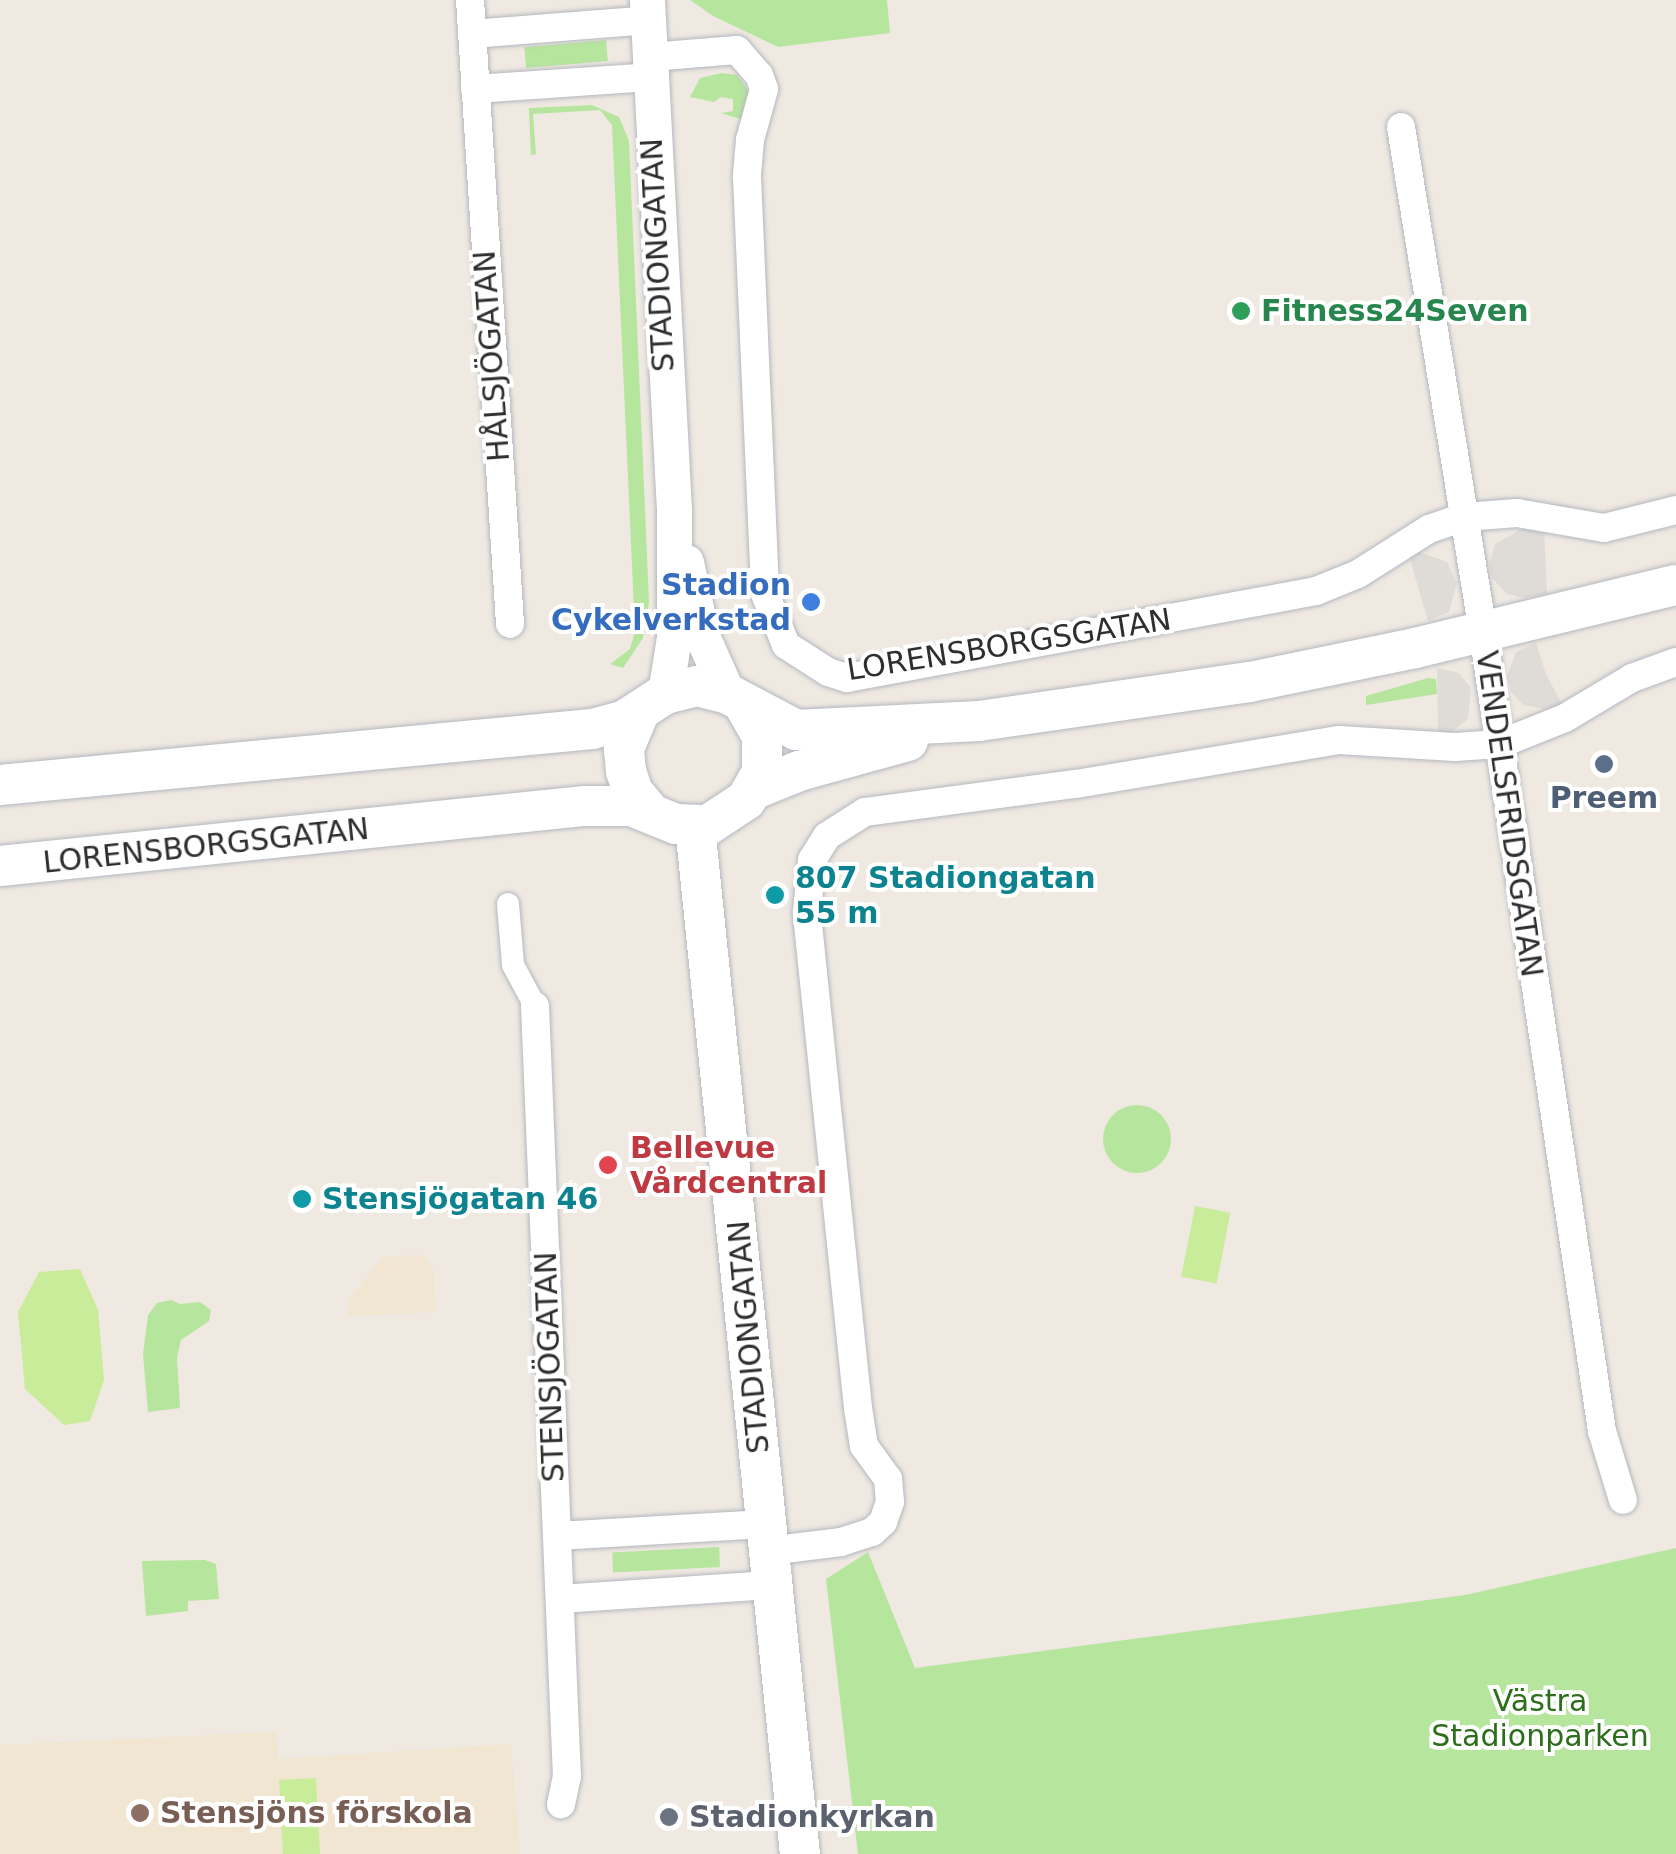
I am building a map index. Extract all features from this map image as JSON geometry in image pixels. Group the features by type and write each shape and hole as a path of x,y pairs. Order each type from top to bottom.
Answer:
{"main road":[{"name":"LORENSBORGSGATAN","path":"0,785 592,729 697,686 736,700 796,730 979,721 1250,682 1676,585"},
{"path":"736,700 755,719 764,754 755,788"},
{"path":"650,812 634,792 626,772 624,749 652,704"},
{"name":"LORENSBORGSGATAN","path":"0,866 585,806 631,806 676,824 695,826 722,819 755,788 799,771 979,721"},
{"name":"STADIONGATAN","path":"695,826 736,1195 800,1854"}],"street":[{"name":"HÅLSJÖGATAN","path":"470,0 510,624"},
{"path":"472,34 648,10"},
{"name":"STADIONGATAN","path":"648,10 674,510 674,638 652,704"},
{"name":"LORENSBORGSGATAN","path":"650,67 737,50 759,75 764,89 750,140 747,177 765,594 786,645 810,664 847,678 1316,591 1358,574 1428,528 1464,517 1516,513 1604,528 1676,510"},
{"path":"476,89 650,67"},
{"name":"VENDELSFRIDSGATAN","path":"1401,127 1483,632 1602,1430 1623,1500"},
{"name":"STADIONGATAN","path":"674,510 702,636 736,700"},
{"path":"560,1599 768,1553 841,1542 872,1532 883,1522 890,1502 888,1480 864,1446 858,1408 807,912 809,881 819,846 842,824 865,812 1076,784 1339,740 1454,747 1500,744 1565,718 1632,678 1676,662"},
{"name":"STENSJÖGATAN","path":"508,904 513,964 535,1006 567,1776 560,1804"},
{"path":"558,1536 768,1553"}],"shaded area":[{"path":"1523,528 1544,530 1547,594 1524,598 1507,594 1492,578 1489,565 1495,544"},
{"path":"1419,552 1447,562 1457,583 1449,612 1428,621 1409,556"},
{"path":"1536,643 1562,704 1551,710 1523,705 1511,692 1507,676 1516,652"},
{"path":"1437,668 1459,673 1471,688 1468,719 1450,733 1438,734"},
{"path":"424,1255 433,1267 436,1312 348,1316 348,1301 383,1256"},
{"path":"276,1732 278,1759 511,1744 520,1854 0,1854 0,1745"}],"green space":[{"path":"690,0 887,0 890,33 778,47 713,16"},
{"path":"606,40 608,61 526,68 524,47"},
{"path":"722,73 737,75 746,87 749,95 743,120 721,113 733,111 733,99 721,97 714,102 690,97 700,78"},
{"path":"592,105 619,117 629,141 649,602 643,638 623,668 610,664 630,649 635,632 612,125 600,110 533,114 536,154 531,155 529,108"},
{"path":"1436,679 1437,694 1366,705 1366,696"},
{"path":"1137,1105 1161,1115 1171,1139 1161,1163 1137,1173 1113,1163 1103,1139 1113,1115"},
{"path":"1195,1206 1230,1213 1217,1284 1181,1277"},
{"path":"80,1269 98,1310 104,1380 90,1421 64,1425 25,1389 18,1312 39,1272"},
{"path":"171,1300 180,1304 200,1302 211,1310 209,1321 181,1340 177,1358 180,1408 148,1412 143,1354 148,1315 157,1303"},
{"path":"719,1547 720,1567 613,1573 612,1553"},
{"name":"Västra Stadionparken","path":"1676,1548 1676,1854 858,1854 826,1579 868,1552 915,1668 1465,1595"},
{"path":"205,1560 216,1564 219,1599 188,1601 188,1611 146,1616 142,1561"},
{"path":"316,1778 320,1854 283,1854 279,1780"}],"place":[{"name":"Fitness24Seven","path":"1241,311"},
{"name":"Stadion Cykelverkstad","path":"811,602"},
{"name":"Preem","path":"1604,764"},
{"name":"807 Stadiongatan 55 m","path":"775,895"},
{"name":"Bellevue Vårdcentral","path":"608,1165"},
{"name":"Stensjögatan 46","path":"302,1199"},
{"name":"Stensjöns förskola","path":"140,1813"},
{"name":"Stadionkyrkan","path":"669,1817"}]}
